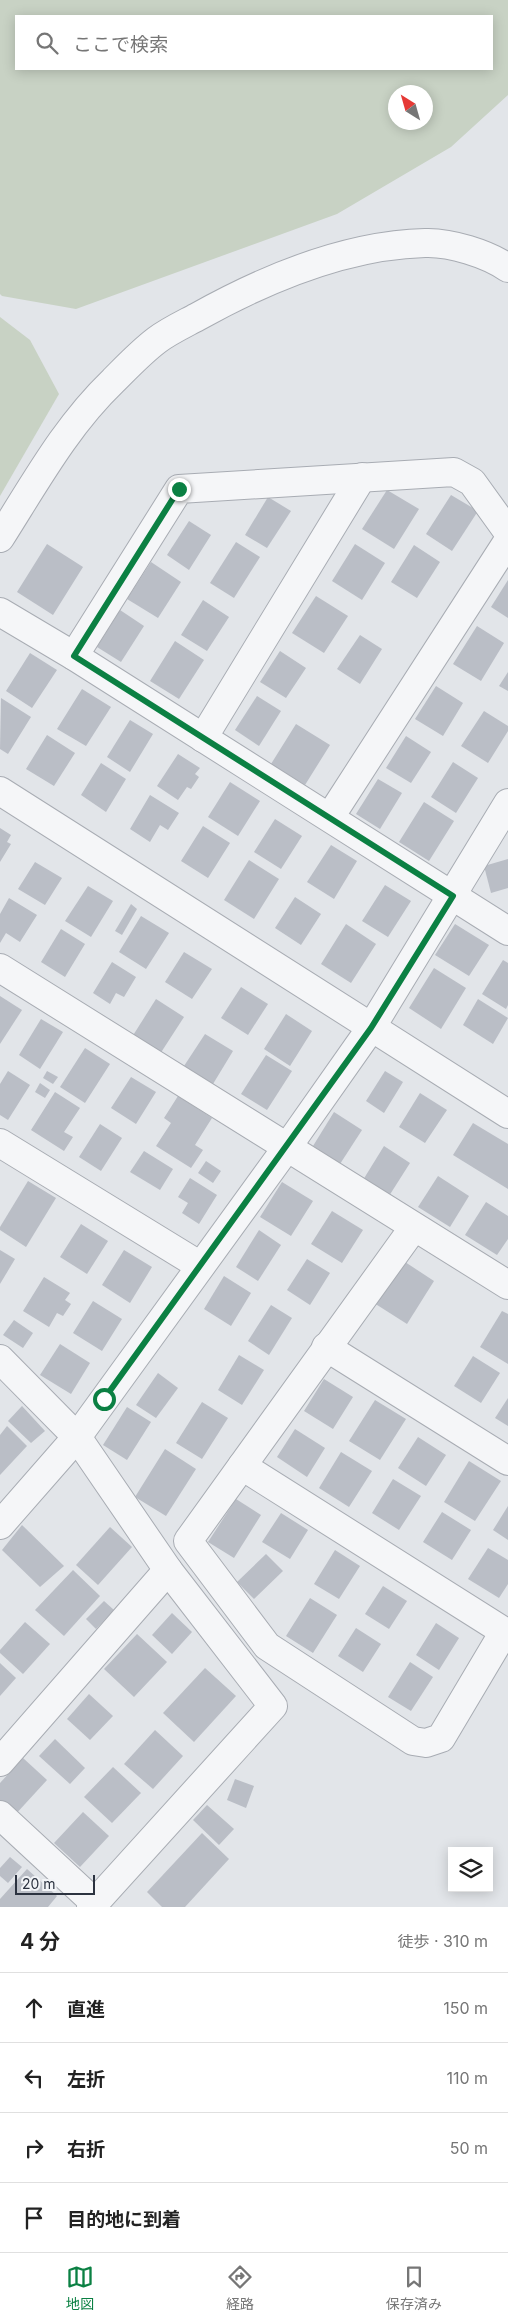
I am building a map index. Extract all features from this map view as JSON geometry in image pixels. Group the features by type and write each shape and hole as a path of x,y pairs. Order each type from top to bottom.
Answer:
{"street":[{"path":"0,538 53,454 84,411 112,382 158,339 234,296 313,264 373,248 427,243 472,251 508,268"},
{"path":"74,656 179,489 362,476 454,472 472,482 508,532"},
{"path":"203,738 362,476"},
{"path":"330,817 508,541"},
{"path":"0,612 74,656 508,931"},
{"path":"0,790 508,1114"},
{"path":"0,1525 77,1438 199,1265 288,1146 371,1028 508,803"},
{"path":"0,968 508,1285"},
{"path":"0,1143 199,1265"},
{"path":"242,1466 506,1633 441,1738 426,1743 413,1741 268,1646 188,1541 414,1227"},
{"path":"326,1347 508,1461"},
{"path":"0,1359 77,1438 168,1570 274,1706 93,1905 0,1815"},
{"path":"0,1762 168,1570"}],"green space":[{"path":"0,0 508,0 508,95 451,147 337,214 76,309 2,296 0,294"},
{"path":"0,317 30,340 59,394 0,496"}],"building":[{"path":"387,490 419,509 394,549 362,529"},
{"path":"451,495 478,511 452,551 426,534"},
{"path":"268,497 291,511 267,548 245,535"},
{"path":"189,521 211,535 189,570 167,555"},
{"path":"236,542 260,557 234,598 210,583"},
{"path":"47,544 83,567 53,615 17,592"},
{"path":"355,544 385,563 362,600 332,581"},
{"path":"414,545 440,562 417,598 391,582"},
{"path":"151,562 181,582 158,618 127,599"},
{"path":"508,580 508,618 491,607"},
{"path":"316,596 348,616 324,653 292,633"},
{"path":"203,600 229,617 207,651 181,635"},
{"path":"120,610 144,626 121,662 97,647"},
{"path":"477,626 504,643 481,681 453,664"},
{"path":"360,635 382,649 360,684 337,669"},
{"path":"175,641 204,660 179,699 150,681"},
{"path":"280,651 306,668 286,698 260,682"},
{"path":"30,653 57,670 32,708 6,691"},
{"path":"508,672 508,691 499,686"},
{"path":"436,686 463,703 443,736 415,719"},
{"path":"82,689 111,707 86,746 57,729"},
{"path":"257,696 281,711 259,746 235,730"},
{"path":"1,698 31,717 8,754 0,749"},
{"path":"484,711 508,726 508,731 488,763 461,746"},
{"path":"130,720 153,734 130,772 107,757"},
{"path":"296,724 330,745 305,785 271,764"},
{"path":"47,735 75,753 54,786 26,769"},
{"path":"406,736 431,752 411,783 386,768"},
{"path":"178,754 200,768 195,774 199,777 191,789 187,787 178,800 157,786"},
{"path":"453,762 478,778 456,813 431,797"},
{"path":"101,763 126,779 106,812 81,795"},
{"path":"378,779 402,793 380,829 356,814"},
{"path":"230,782 260,801 238,836 208,817"},
{"path":"150,795 179,813 168,830 160,825 150,842 130,829"},
{"path":"424,802 454,821 429,861 399,842"},
{"path":"275,819 302,836 281,869 254,852"},
{"path":"203,826 230,843 208,878 181,861"},
{"path":"0,828 11,835 7,842 11,844 0,862"},
{"path":"331,845 357,861 334,899 307,882"},
{"path":"508,859 508,888 491,893 484,866"},
{"path":"249,860 279,879 254,919 224,900"},
{"path":"35,862 62,878 45,905 18,889"},
{"path":"385,885 411,901 388,937 362,921"},
{"path":"88,886 113,901 91,937 65,921"},
{"path":"295,897 321,914 301,945 275,928"},
{"path":"9,898 37,915 20,942 6,933 0,943 0,914"},
{"path":"131,904 137,909 122,935 115,931"},
{"path":"141,916 169,933 146,969 119,952"},
{"path":"346,924 376,944 351,983 321,964"},
{"path":"455,924 489,945 469,976 435,955"},
{"path":"61,929 85,944 65,977 41,962"},
{"path":"184,952 212,969 192,999 165,982"},
{"path":"503,960 508,963 508,1005 506,1009 482,994"},
{"path":"112,962 136,977 124,997 116,993 110,1004 93,993"},
{"path":"434,968 466,988 441,1029 409,1008"},
{"path":"241,987 268,1004 248,1035 221,1018"},
{"path":"0,996 22,1010 0,1044"},
{"path":"156,999 184,1017 160,1054 132,1037"},
{"path":"478,999 508,1018 493,1044 463,1025"},
{"path":"286,1014 312,1031 290,1066 264,1049"},
{"path":"41,1019 63,1032 40,1069 19,1055"},
{"path":"205,1034 233,1051 213,1084 184,1066"},
{"path":"85,1048 110,1064 85,1103 60,1087"},
{"path":"266,1055 292,1071 267,1110 241,1094"},
{"path":"8,1071 30,1085 8,1120 0,1115 0,1084"},
{"path":"47,1071 58,1077 53,1084 43,1078"},
{"path":"385,1071 403,1082 384,1113 366,1101"},
{"path":"131,1077 156,1092 136,1124 111,1108"},
{"path":"40,1083 50,1090 45,1098 35,1092"},
{"path":"55,1092 80,1108 64,1132 73,1137 64,1151 31,1130"},
{"path":"420,1093 447,1110 425,1143 399,1127"},
{"path":"178,1096 212,1118 195,1145 203,1150 191,1168 156,1146 171,1123 164,1118"},
{"path":"334,1112 362,1130 340,1164 313,1146"},
{"path":"473,1123 508,1144 508,1189 453,1155"},
{"path":"100,1124 122,1138 101,1171 79,1157"},
{"path":"384,1146 410,1163 389,1196 363,1180"},
{"path":"144,1151 173,1169 160,1190 130,1172"},
{"path":"206,1161 221,1171 213,1183 198,1173"},
{"path":"438,1176 469,1196 450,1227 418,1207"},
{"path":"190,1178 217,1195 199,1224 182,1213 188,1203 178,1197"},
{"path":"28,1181 56,1198 26,1247 0,1230 0,1227"},
{"path":"282,1182 313,1201 291,1236 260,1217"},
{"path":"486,1202 508,1216 508,1239 497,1255 465,1235"},
{"path":"332,1211 363,1230 342,1263 311,1244"},
{"path":"81,1224 108,1241 87,1274 60,1257"},
{"path":"259,1230 281,1245 258,1281 236,1267"},
{"path":"0,1250 15,1259 0,1284"},
{"path":"124,1250 152,1267 130,1303 102,1285"},
{"path":"307,1259 330,1273 310,1305 287,1290"},
{"path":"402,1260 434,1281 407,1324 374,1303"},
{"path":"224,1276 251,1293 231,1326 204,1309"},
{"path":"44,1277 70,1293 65,1300 71,1304 63,1316 57,1313 49,1327 23,1311"},
{"path":"93,1301 122,1319 102,1351 73,1333"},
{"path":"271,1305 292,1318 269,1355 248,1341"},
{"path":"502,1311 508,1314 508,1364 480,1347"},
{"path":"14,1320 33,1333 23,1348 3,1335"},
{"path":"60,1344 90,1363 71,1394 40,1375"},
{"path":"239,1355 264,1370 242,1405 218,1390"},
{"path":"473,1356 500,1373 481,1403 454,1386"},
{"path":"158,1373 178,1388 156,1418 136,1405"},
{"path":"324,1379 353,1397 333,1429 304,1411"},
{"path":"508,1398 508,1426 495,1418"},
{"path":"375,1400 406,1419 380,1460 349,1441"},
{"path":"202,1402 228,1418 202,1459 176,1443"},
{"path":"22,1406 45,1431 31,1443 8,1421"},
{"path":"127,1407 151,1422 127,1460 103,1445"},
{"path":"7,1426 27,1446 0,1475 0,1435"},
{"path":"295,1429 325,1448 307,1477 277,1457"},
{"path":"418,1437 446,1455 426,1486 398,1468"},
{"path":"165,1449 196,1469 166,1516 135,1497"},
{"path":"341,1452 372,1471 349,1507 319,1488"},
{"path":"469,1461 501,1481 475,1521 444,1502"},
{"path":"393,1479 421,1496 399,1530 372,1513"},
{"path":"236,1499 261,1515 234,1558 208,1542"},
{"path":"508,1506 508,1540 493,1530"},
{"path":"442,1512 471,1530 452,1560 423,1542"},
{"path":"281,1513 308,1530 290,1559 262,1542"},
{"path":"22,1525 64,1566 40,1587 2,1550"},
{"path":"110,1527 132,1547 98,1585 76,1565"},
{"path":"488,1548 508,1560 508,1584 499,1598 468,1579"},
{"path":"335,1550 360,1566 339,1599 314,1584"},
{"path":"266,1554 283,1571 254,1599 237,1582"},
{"path":"73,1570 100,1596 64,1636 35,1610"},
{"path":"383,1586 407,1601 389,1629 365,1614"},
{"path":"310,1598 337,1615 313,1653 286,1636"},
{"path":"104,1601 114,1610 96,1629 86,1619"},
{"path":"172,1613 192,1632 172,1654 152,1635"},
{"path":"25,1622 50,1644 23,1674 0,1653 0,1650"},
{"path":"436,1623 459,1638 439,1670 416,1655"},
{"path":"356,1628 381,1644 363,1672 338,1656"},
{"path":"137,1634 167,1662 134,1697 104,1669"},
{"path":"410,1662 433,1677 411,1711 388,1697"},
{"path":"0,1663 16,1678 0,1696"},
{"path":"205,1668 236,1696 194,1742 163,1713"},
{"path":"89,1694 113,1716 90,1740 67,1719"},
{"path":"155,1730 183,1756 153,1789 124,1764"},
{"path":"55,1739 85,1768 70,1784 39,1756"},
{"path":"23,1758 47,1780 14,1816 0,1803 0,1783"},
{"path":"113,1767 141,1793 112,1823 84,1797"},
{"path":"235,1779 254,1786 246,1808 227,1800"},
{"path":"207,1805 234,1829 219,1845 193,1820"},
{"path":"83,1812 109,1836 80,1867 54,1843"},
{"path":"202,1833 229,1859 185,1907 162,1907 147,1892"},
{"path":"10,1857 22,1867 8,1883 0,1876 0,1868"},
{"path":"27,1869 57,1896 48,1907 0,1907 0,1899"}],"route":[{"path":"104,1399 199,1265 288,1146 371,1028 453,896 74,656 179,489"}]}
